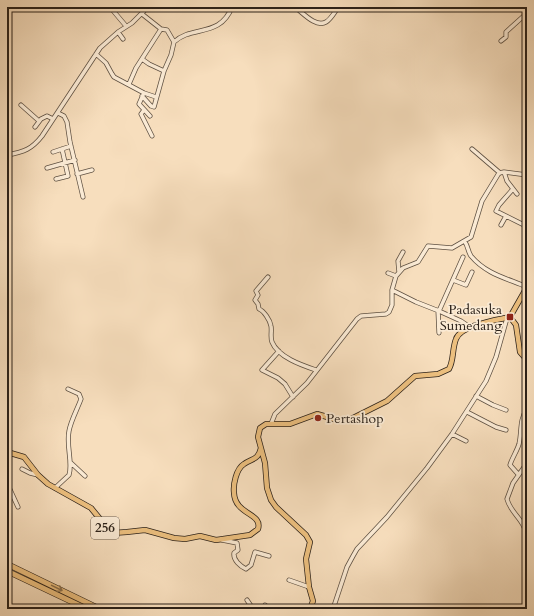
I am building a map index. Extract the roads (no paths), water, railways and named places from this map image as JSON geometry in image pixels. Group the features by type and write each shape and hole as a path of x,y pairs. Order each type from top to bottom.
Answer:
{"highway":[{"path":"7,564 21,574 87,609"},
{"path":"7,570 21,574 100,609"}],"main road":[{"path":"310,609 313,601 309,587 306,560 310,545 309,539 276,507 271,500 267,488 265,463 258,437 259,430 264,425 290,424 317,414 345,421 387,401 415,376 441,373 449,369 456,339 461,333 492,321 508,318 527,287"},
{"path":"508,318 516,325 520,352 527,360"},
{"path":"261,448 257,457 265,463"},
{"name":"256","path":"7,452 24,457 38,474 54,488 91,508 100,519 102,525 113,533 145,530 180,539 200,536 212,540 250,535 258,529 259,521 254,516 239,507 234,493 234,484 241,467 257,457"}],"street":[{"path":"110,7 126,26"},
{"path":"7,155 24,151 34,146 58,113 96,54 118,32 142,14 148,7"},
{"path":"174,42 180,38 218,25 227,17 232,7"},
{"path":"295,7 314,21 322,23 327,21 337,9"},
{"path":"501,42 506,37 506,32 527,13"},
{"path":"96,54 106,63 113,76 129,84 143,94 153,107 174,42 167,30 161,30 142,14"},
{"path":"129,84 136,68 161,30"},
{"path":"118,32 124,39"},
{"path":"142,59 164,71"},
{"path":"143,94 156,97"},
{"path":"143,94 139,104 150,116"},
{"path":"21,105 39,121"},
{"path":"144,110 140,114 152,136"},
{"path":"58,113 64,116 67,122 83,197"},
{"path":"35,127 39,121 48,116 53,120"},
{"path":"53,152 71,146"},
{"path":"56,180 68,176 62,149"},
{"path":"472,149 502,173 517,194"},
{"path":"47,168 74,160"},
{"path":"77,174 92,170"},
{"path":"502,173 527,175"},
{"path":"271,424 279,410 307,383 357,319 361,316 386,314 389,312 392,306 392,290 398,274 403,268 418,262 428,246 450,248 465,242 472,236 482,201 502,173"},
{"path":"513,189 496,210 524,225 527,224"},
{"path":"501,226 506,216"},
{"path":"465,242 471,255 485,270 527,287"},
{"path":"398,274 398,261 403,252"},
{"path":"440,333 438,311 463,257"},
{"path":"453,280 466,285 472,272"},
{"path":"388,273 398,274"},
{"path":"268,277 256,291 258,295 255,300 259,309 271,325 271,341 278,350 295,363 316,370"},
{"path":"392,290 461,321 471,328"},
{"path":"333,609 347,567 357,549 387,517 427,468 467,412 486,381 496,358 508,318"},
{"path":"278,350 262,370 277,377 285,384 293,397"},
{"path":"54,488 69,475 71,469 68,448 68,432 81,398 79,394 68,389"},
{"path":"476,396 506,410"},
{"path":"518,474 510,465 518,446 522,422 527,409"},
{"path":"467,412 496,427 506,430"},
{"path":"452,434 466,441"},
{"path":"70,462 85,476"},
{"path":"527,464 518,474 506,499 524,527 525,541 527,543"},
{"path":"22,469 30,473 38,474"},
{"path":"7,483 18,507"},
{"path":"221,540 237,543 238,550 234,553 234,556 239,565 246,569 251,565 255,552 269,556"},
{"path":"289,580 309,587"},
{"path":"247,600 253,609"}],"place":[{"name":"Padasuka Sumedang","path":"510,317"},
{"name":"Pertashop","path":"318,418"}]}
